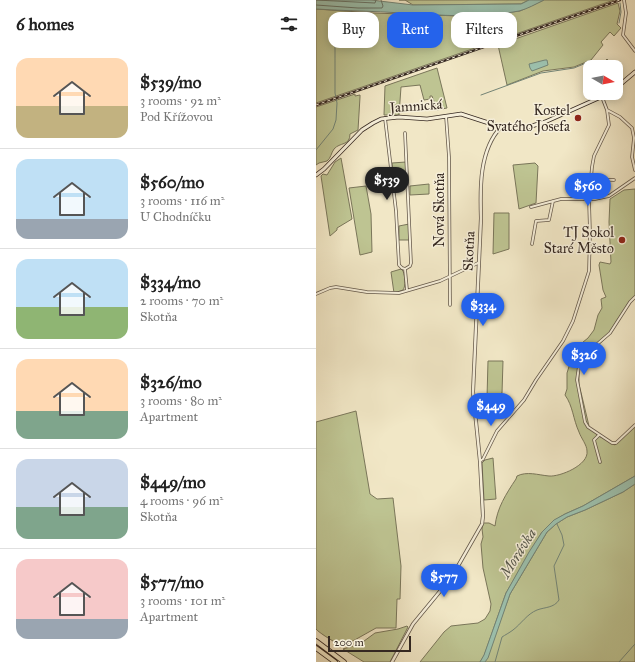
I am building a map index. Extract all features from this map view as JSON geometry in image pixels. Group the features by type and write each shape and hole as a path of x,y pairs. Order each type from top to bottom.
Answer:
{"highway":[{"path":"316,641 344,662"},
{"path":"316,648 335,662"}],"main road":[{"path":"623,82 635,72"},
{"name":"Jamnická","path":"316,175 324,169 362,130 385,118 399,117 427,119 446,115 465,114 501,128 525,128 537,125 595,100"}],"street":[{"path":"624,0 626,13 623,35 635,51"},
{"path":"480,461 483,459 497,431 519,408 563,341 573,321 589,271 589,200 594,156 609,125 607,110 603,100"},
{"path":"607,110 620,117 632,128 634,138 632,157 635,170"},
{"name":"Nová Skotňa","path":"446,115 449,157 450,305"},
{"path":"385,118 396,211 399,265 405,269"},
{"name":"Skotňa","path":"392,662 413,624 446,584 482,524 484,505 473,392 480,195 485,155 493,137 501,128"},
{"path":"405,133 411,263 410,266 405,269"},
{"path":"531,207 561,199 589,200 609,196 635,178"},
{"path":"591,179 614,180"},
{"path":"532,244 534,224 538,220 549,220 553,201"},
{"path":"316,294 336,287 393,294 449,278 478,263"},
{"path":"405,269 407,290"},
{"path":"635,297 630,302 610,333 582,356 578,363 577,380 585,422 588,427 612,443 616,443 635,425"},
{"path":"599,435 594,440 600,462"}],"shaded area":[{"path":"405,0 529,0 521,4 413,5"},
{"path":"544,0 614,0 517,34 517,12 511,12 520,11"},
{"path":"618,3 620,11 617,24 621,28 614,36 610,32 601,42 603,45 591,60 583,60 583,63 574,67 543,71 507,85 499,48 517,48 517,38"},
{"path":"316,9 359,12 328,12 328,48 379,48 379,13 387,13 387,48 443,48 443,15 451,16 451,48 475,48 316,103"},
{"path":"437,68 447,108 437,110 432,96 430,96 430,99 424,100 420,85 401,87 399,115 384,115 385,86"},
{"path":"355,94 355,96 360,95 358,130 350,134 350,138 347,142 334,149 327,161 316,165 316,107"},
{"path":"341,158 352,219 337,228 337,230 330,236 321,176 323,174 327,175 335,162"},
{"path":"406,162 407,174 393,176 392,163"},
{"path":"535,163 538,166 536,203 519,209 513,165"},
{"path":"429,184 429,194 410,195 410,186"},
{"path":"366,186 371,214 372,252 360,255 349,188"},
{"path":"635,189 635,296 617,320 607,337 583,358 579,368 579,384 589,426 597,435 615,445 635,425 635,476 583,506 555,520 542,532 506,593 484,656 480,662 420,662 444,632 451,626 478,623 485,619 490,611 491,604 483,568 481,544 483,537 483,523 489,523 495,526 500,507 517,476 529,474 554,476 573,469 583,461 586,456 586,446 565,395 567,389 567,373 577,347 588,338 594,330 598,315 602,308 601,299 606,297 603,290 599,265 600,262 610,264 611,262 609,222 610,199 624,190"},
{"path":"494,213 509,213 509,249 493,254"},
{"path":"409,224 409,240 399,240 399,226"},
{"path":"401,269 405,278 404,288 403,290 394,293 391,272"},
{"path":"488,361 503,361 502,393 487,398"},
{"path":"356,411 370,494 377,499 393,498 401,566 400,599 397,599 396,628 376,628 344,646 338,644 316,629 316,422"},
{"path":"493,458 496,499 484,500 482,463 485,460"},
{"path":"635,484 635,662 485,662 510,594 547,532 567,517 623,492"},
{"path":"408,627 390,662 364,662 343,649 360,644 375,633"}],"water":[{"path":"316,0 371,0 413,5 521,4 529,0 544,0 519,11 451,12 451,16 443,15 443,12 387,12 316,9"},
{"path":"547,60 548,65 532,71 529,64"},
{"path":"635,476 635,484 623,492 567,517 547,532 510,594 488,658 485,662 480,662 484,655 506,593 542,532 554,520 583,506"}],"waterway":[{"path":"619,23 621,12 620,3"},
{"path":"316,150 333,129 336,120 337,103 335,93 335,43 345,20 351,11"},
{"path":"481,95 541,73 574,68 583,64"},
{"path":"495,662 502,637 513,630 533,612 552,606 559,600 554,566 564,545 562,535 557,524"},
{"path":"619,662 635,644"}],"railway":[{"path":"316,105 620,0"}],"place":[{"name":"Kostel Svatého Josefa","path":"578,118"},
{"name":"TJ Sokol Staré Město","path":"622,240"}],"water label":[{"name":"Morávka","path":"518,553"}]}
